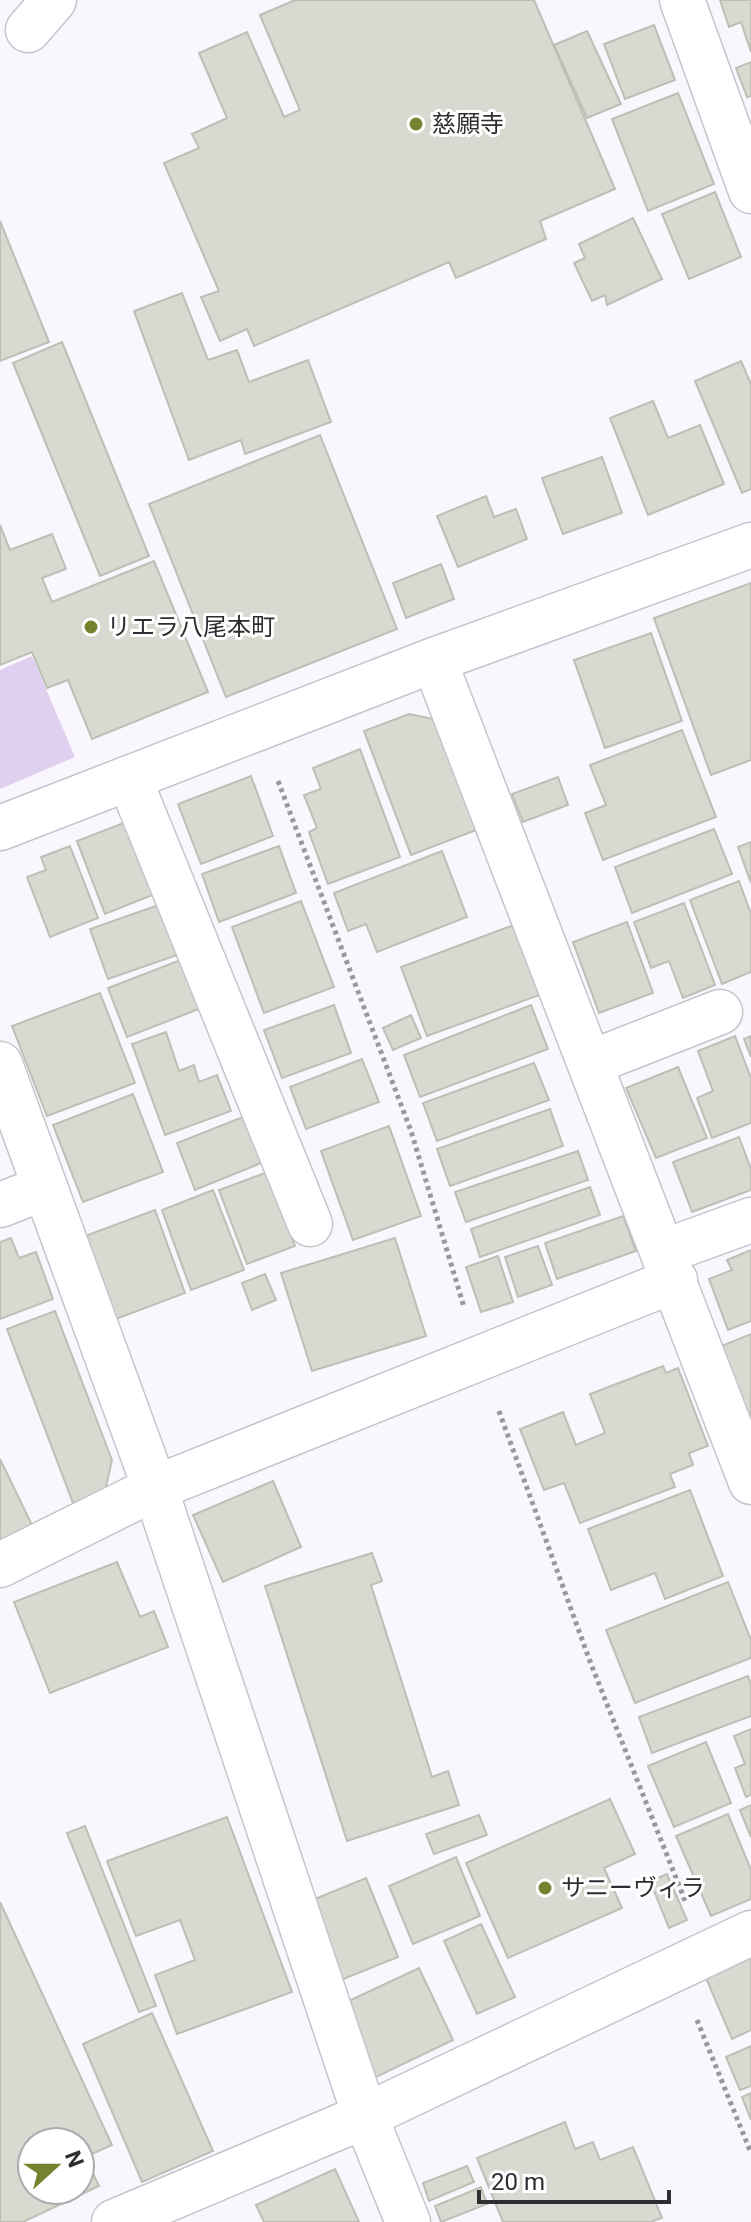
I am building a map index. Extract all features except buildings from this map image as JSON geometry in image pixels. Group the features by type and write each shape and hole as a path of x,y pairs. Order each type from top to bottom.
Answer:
{"street":[{"path":"682,0 751,191"},
{"path":"0,828 434,660 751,545"},
{"path":"434,660 751,1482"},
{"path":"129,778 310,1224"},
{"path":"590,1063 720,1012"},
{"path":"0,1064 155,1488 365,2116 408,2222"},
{"path":"0,1205 44,1188"},
{"path":"0,1565 155,1488 669,1266 751,1220"},
{"path":"114,2222 365,2116 751,1933"}],"path":[{"path":"676,1968 751,2153"}],"shaded area":[{"path":"32,656 75,757 0,789 0,670"}],"place":[{"name":"慈願寺","path":"416,124"},
{"name":"リエラ八尾本町","path":"91,627"},
{"name":"サニーヴィラ","path":"545,1888"}]}
